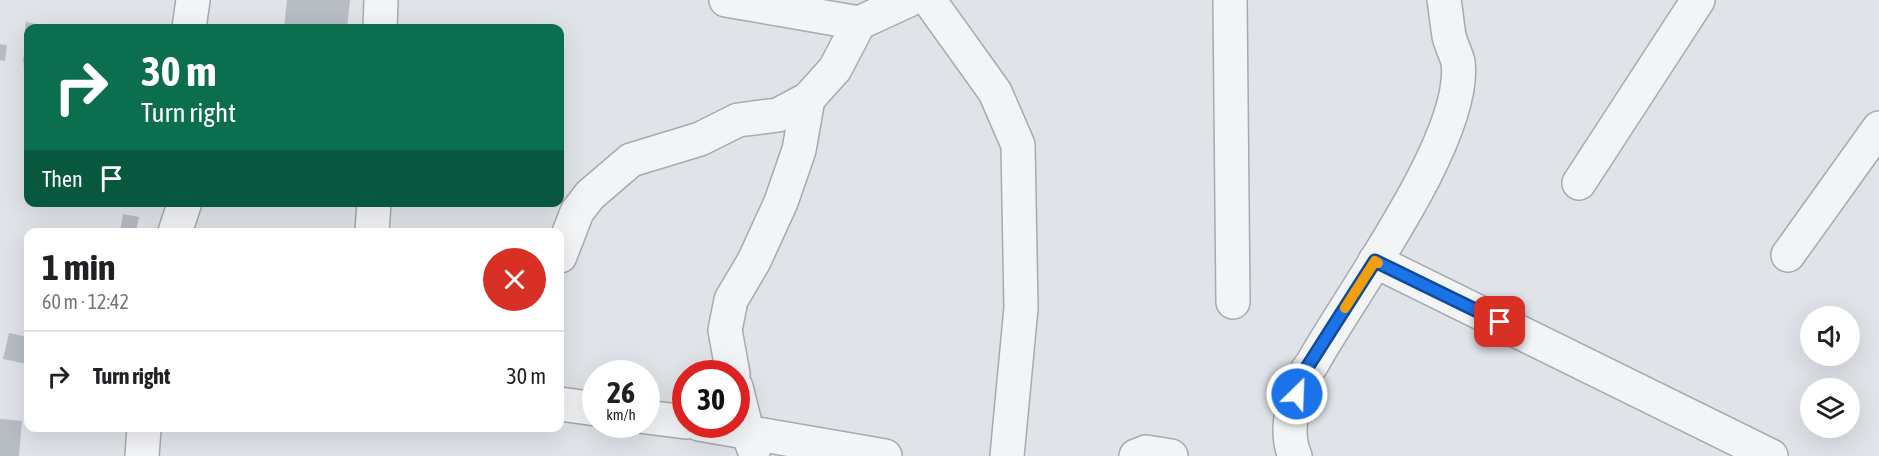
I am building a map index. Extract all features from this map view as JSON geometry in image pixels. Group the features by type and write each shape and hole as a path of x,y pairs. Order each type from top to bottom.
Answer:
{"street":[{"path":"190,24 194,0"},
{"path":"380,24 381,0"},
{"path":"726,0 859,22 909,0"},
{"path":"929,0 995,92 1018,145 1021,308 1007,456"},
{"path":"1230,0 1233,302"},
{"path":"1295,456 1291,446 1293,411 1301,377 1375,261 1415,193 1443,136 1452,110 1457,88 1458,63 1449,37 1444,0"},
{"path":"1579,183 1698,0"},
{"path":"564,246 577,212 590,195 632,160 700,139 738,120 778,115 808,99 835,69 859,22"},
{"path":"730,360 725,330 731,300 754,261 781,202 799,150 808,99"},
{"path":"1788,255 1879,128"},
{"path":"177,228 184,207"},
{"path":"372,228 374,207"},
{"path":"1375,261 1771,456"},
{"path":"564,405 582,407"},
{"path":"142,456 144,432"},
{"path":"736,438 752,444 885,456"},
{"path":"1136,456 1146,452 1171,456"}],"building":[{"path":"287,0 350,0 347,24 284,24"},
{"path":"0,44 7,45 5,61 0,60"},
{"path":"123,214 139,217 137,228 121,228"},
{"path":"9,333 24,336 24,364 3,359"},
{"path":"0,419 22,421 19,456 0,456"}],"slow traffic":[{"path":"1345,308 1375,261 1378,263"}],"route":[{"path":"1297,394 1301,377 1312,364 1375,261 1500,322"}]}
